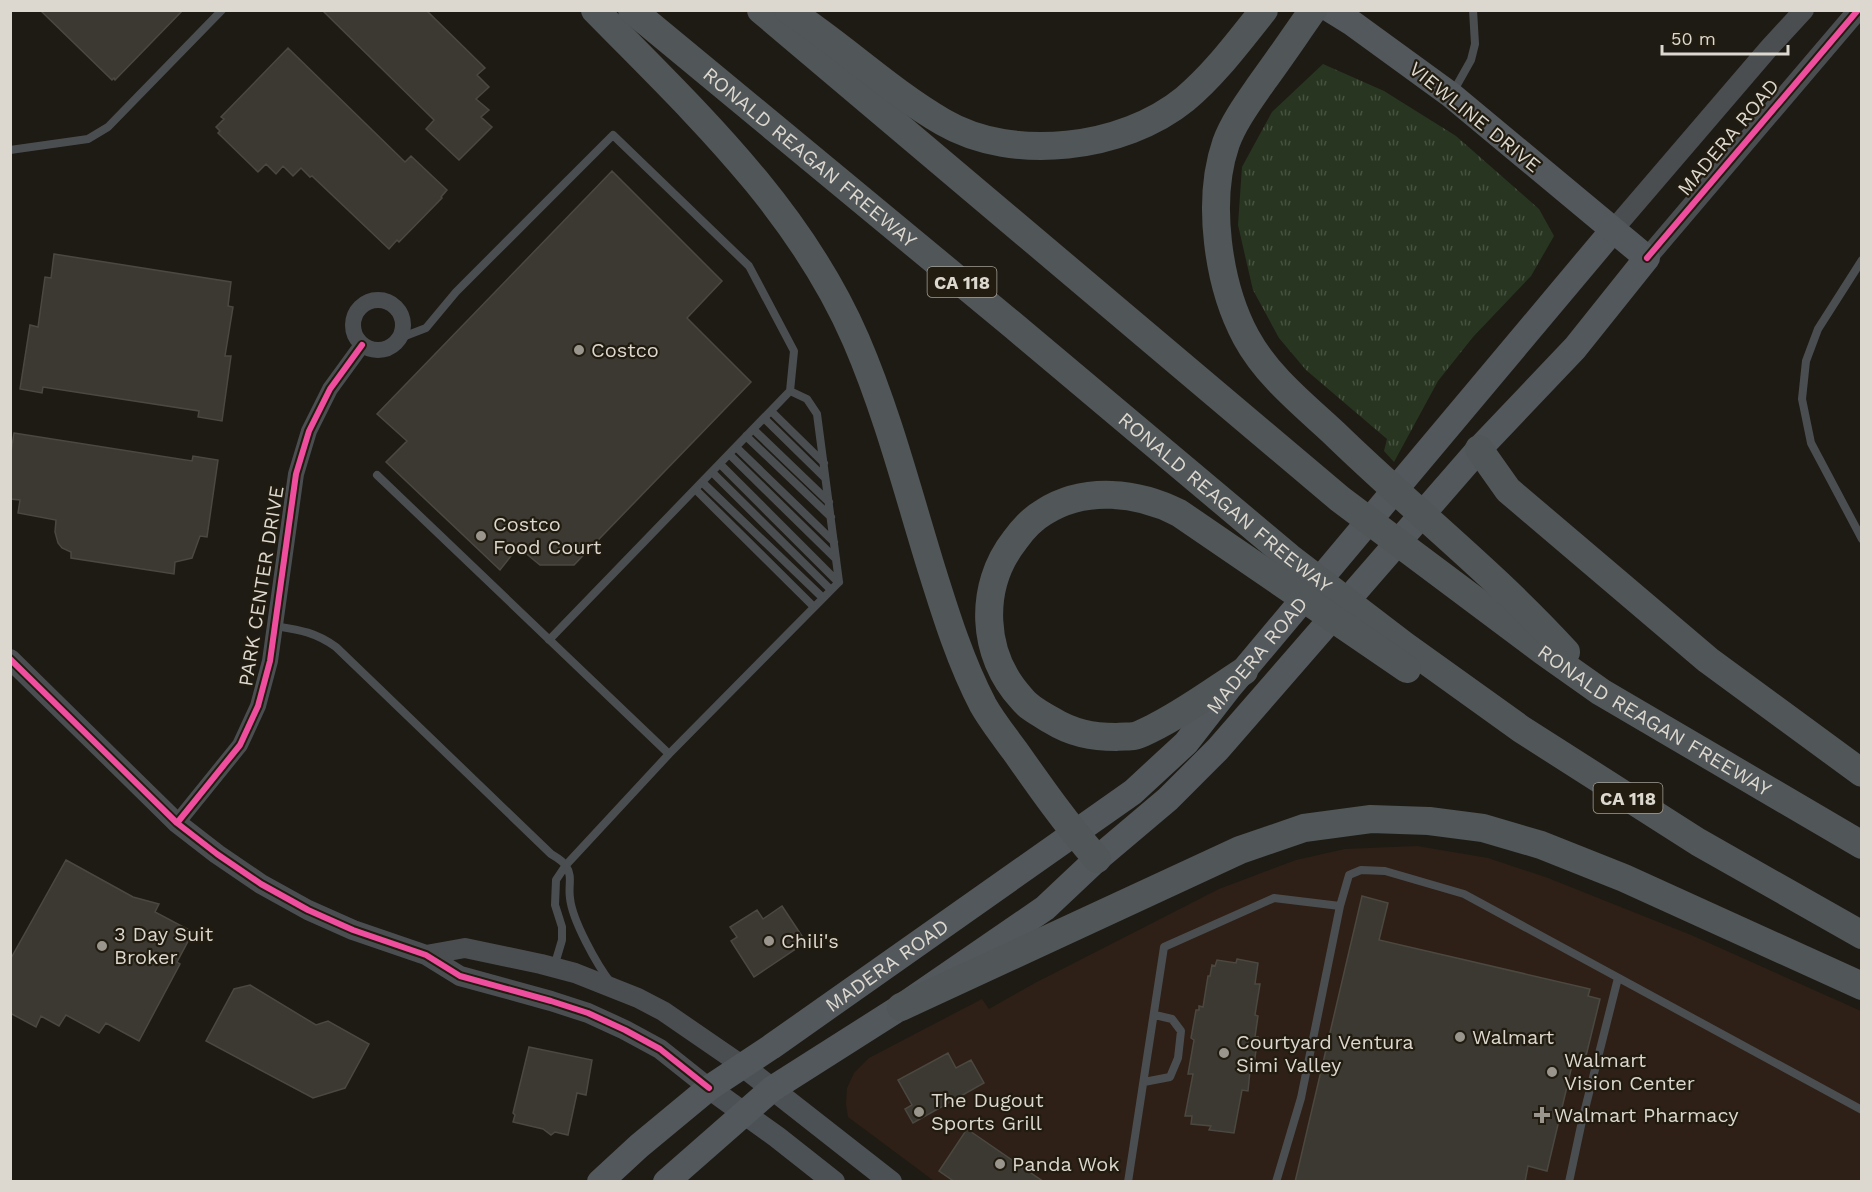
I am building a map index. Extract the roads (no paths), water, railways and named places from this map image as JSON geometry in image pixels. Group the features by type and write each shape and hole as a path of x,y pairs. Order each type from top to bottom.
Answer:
{"highway":[{"path":"595,10 710,126 765,189 825,276 856,338 876,389 948,623 984,706 1060,816 1096,859"},
{"name":"RONALD REAGAN FREEWAY","path":"632,10 1014,326 1280,567"},
{"name":"RONALD REAGAN FREEWAY","path":"761,10 1340,499 1601,692 1862,845"},
{"path":"788,10 818,30 894,91 946,124 980,139 1020,146 1090,141 1119,134 1153,119 1183,101 1205,81 1264,10"},
{"path":"1313,10 1245,107 1227,142 1219,175 1218,236 1228,289 1237,317 1247,339 1284,386 1368,466 1529,612 1601,692"},
{"path":"1479,449 1508,490 1708,660 1862,773"},
{"path":"1244,671 1169,720 1135,736 1095,737 1066,729 1023,700 1008,682 996,660 989,633 988,606 999,565 1026,525 1044,511 1081,496 1110,495 1138,497 1160,503 1280,567"},
{"name":"CA 118","path":"1280,567 1399,652 1585,771 1698,842 1862,935"},
{"path":"901,1007 1240,850 1304,828 1371,819 1429,821 1483,828 1541,845 1624,878 1862,986"}],"main road":[{"name":"VIEWLINE DRIVE","path":"1332,10 1451,95 1647,258"},
{"name":"MADERA ROAD","path":"600,1182 709,1088 1075,834 1132,792 1186,743 1613,230"},
{"name":"MADERA ROAD","path":"666,1182 772,1089 901,1007 1045,908 1096,859 1168,799 1218,749 1479,449 1575,348 1647,258"},
{"path":"743,1066 891,1182"},
{"path":"709,1088 834,1182"}],"street":[{"name":"MADERA ROAD","path":"1613,230 1804,10"},
{"name":"MADERA ROAD","path":"1647,258 1858,10"},
{"path":"371,301 387,302 400,313 403,330 400,338 387,349 370,349 362,345 357,339 353,324 358,309 371,301"},
{"name":"PARK CENTER DRIVE","path":"177,823 240,745 258,706 270,661 296,474 309,431 330,388 362,345"},
{"path":"10,659 177,823 217,855 261,884 353,930 426,955 460,976 588,1013 660,1049 709,1088"},
{"path":"426,955 465,948 554,967 615,988 663,1011 743,1066"}],"lane":[{"path":"10,150 88,139 108,127 222,10"},
{"path":"1451,95 1471,60 1475,44 1473,10"},
{"path":"400,338 426,328 456,292 613,135 748,266 794,351 789,391 549,640"},
{"path":"1862,260 1818,329 1806,361 1802,399 1810,443 1862,538"},
{"path":"789,391 807,399 817,414 839,582"},
{"path":"771,411 824,463"},
{"path":"764,418 826,479"},
{"path":"753,429 829,502"},
{"path":"746,436 831,518"},
{"path":"736,447 834,542"},
{"path":"729,454 837,560"},
{"path":"720,464 839,582"},
{"path":"712,471 831,590"},
{"path":"376,475 669,754"},
{"path":"702,482 823,598"},
{"path":"695,489 814,607"},
{"path":"554,967 562,940 562,927 555,905 556,880 566,865 669,754 839,582"},
{"path":"275,626 307,631 320,636 336,647 551,854 566,865 572,881 570,898 582,933 602,971 615,988"},
{"path":"1276,1182 1301,1098 1340,906 1349,875 1361,870 1385,871 1464,894 1862,1110"},
{"path":"1128,1182 1164,947 1274,898 1340,906"},
{"path":"1569,1182 1618,978"},
{"path":"1144,1082 1170,1077 1178,1058 1181,1031 1172,1019 1155,1015"}],"place":[{"name":"Costco","path":"579,350"},
{"name":"Costco Food Court","path":"481,536"},
{"name":"Chili's","path":"769,941"},
{"name":"3 Day Suit Broker","path":"102,946"},
{"name":"Walmart","path":"1460,1037"},
{"name":"Courtyard Ventura Simi Valley","path":"1224,1053"},
{"name":"Walmart Vision Center","path":"1552,1072"},
{"name":"The Dugout Sports Grill","path":"919,1112"},
{"name":"Walmart Pharmacy","path":"1542,1115"},
{"name":"Panda Wok","path":"1000,1164"}]}
